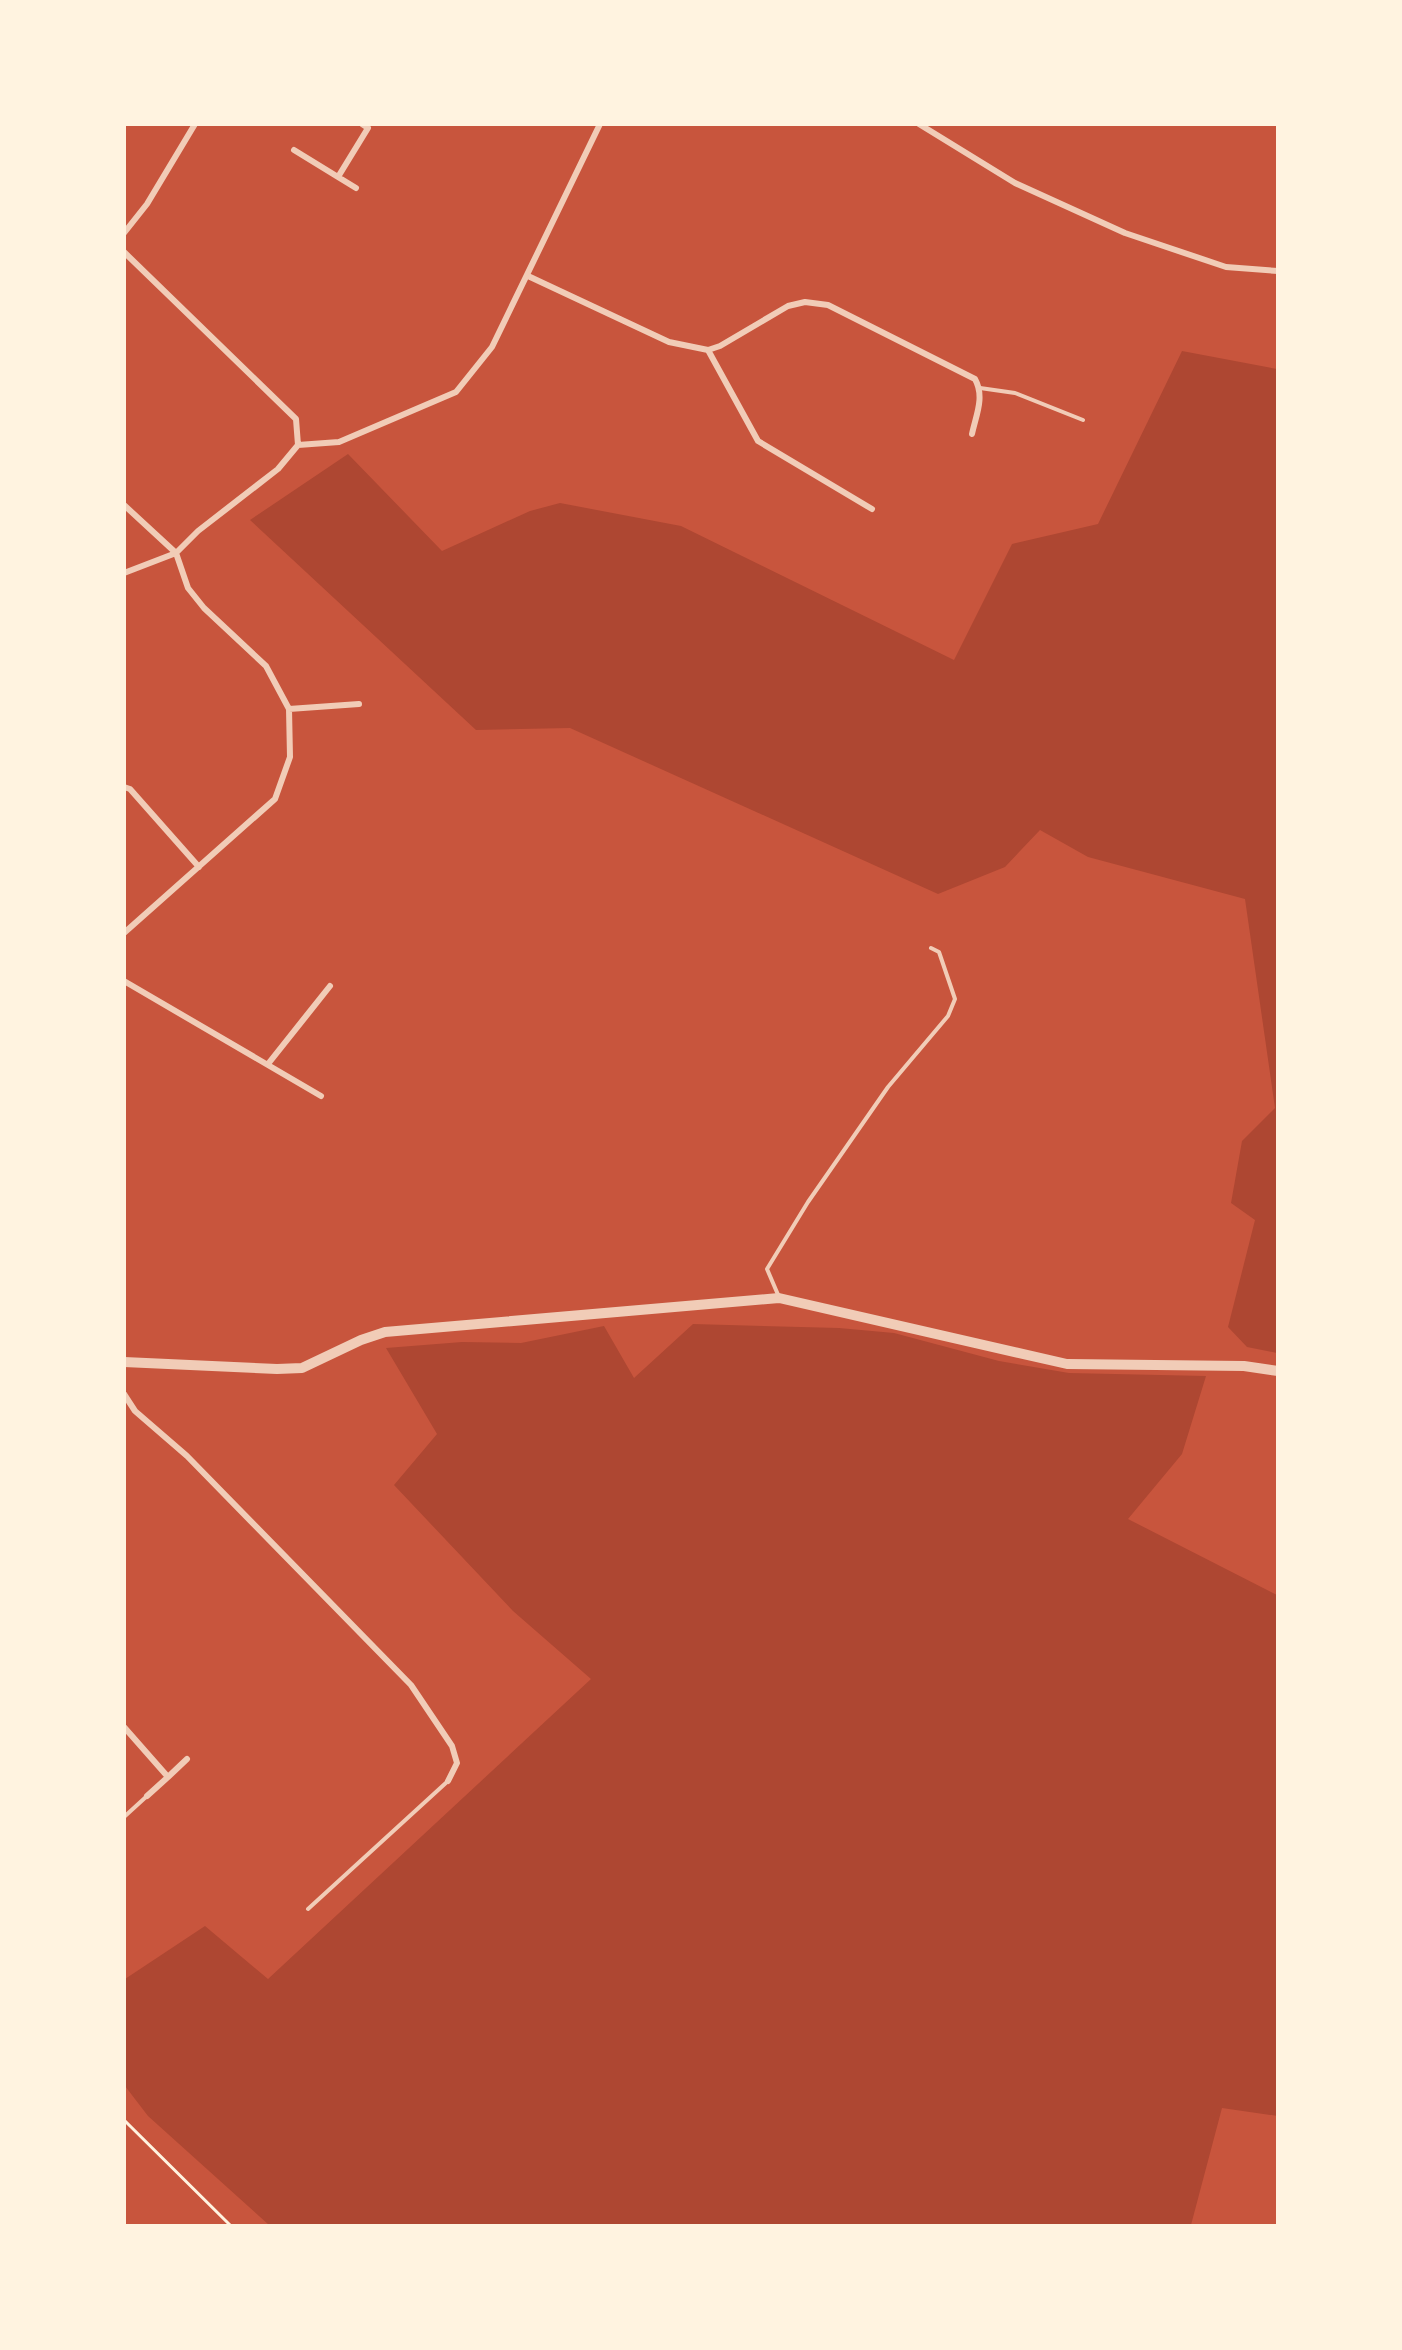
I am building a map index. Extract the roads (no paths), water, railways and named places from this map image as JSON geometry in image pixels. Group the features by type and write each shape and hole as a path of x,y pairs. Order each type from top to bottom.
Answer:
{"street":[{"path":"124,233 147,204 195,124"},
{"path":"298,445 339,442 456,392 492,347 600,124"},
{"path":"919,124 1015,183 1125,233 1226,267 1278,272"},
{"path":"338,177 367,126"},
{"path":"294,150 356,188"},
{"path":"124,252 296,419 298,445 278,469 198,531 176,553 124,573"},
{"path":"528,276 669,342 708,350 720,346 788,306 796,303 817,302 828,305 975,379 980,388 981,397 972,434"},
{"path":"708,350 758,441 872,509"},
{"path":"124,505 176,553 188,588 204,608 266,666 289,710 290,757 275,799 124,933"},
{"path":"289,710 359,704"},
{"path":"124,787 130,789 199,867"},
{"path":"124,981 321,1096"},
{"path":"268,1064 330,986"},
{"path":"124,1362 277,1369 302,1368 361,1340 385,1332 779,1298 1067,1364 1244,1366 1278,1371"},
{"path":"124,1394 135,1411 187,1455 411,1686 452,1746 456,1763 448,1781"},
{"path":"124,1727 168,1777"},
{"path":"147,1796 187,1759"}],"lane":[{"path":"980,388 1015,393 1083,420"},
{"path":"779,1298 767,1269 808,1202 888,1087 948,1016 955,999 939,952 931,948"},
{"path":"309,1909 448,1781"},
{"path":"124,1817 147,1796"}]}
